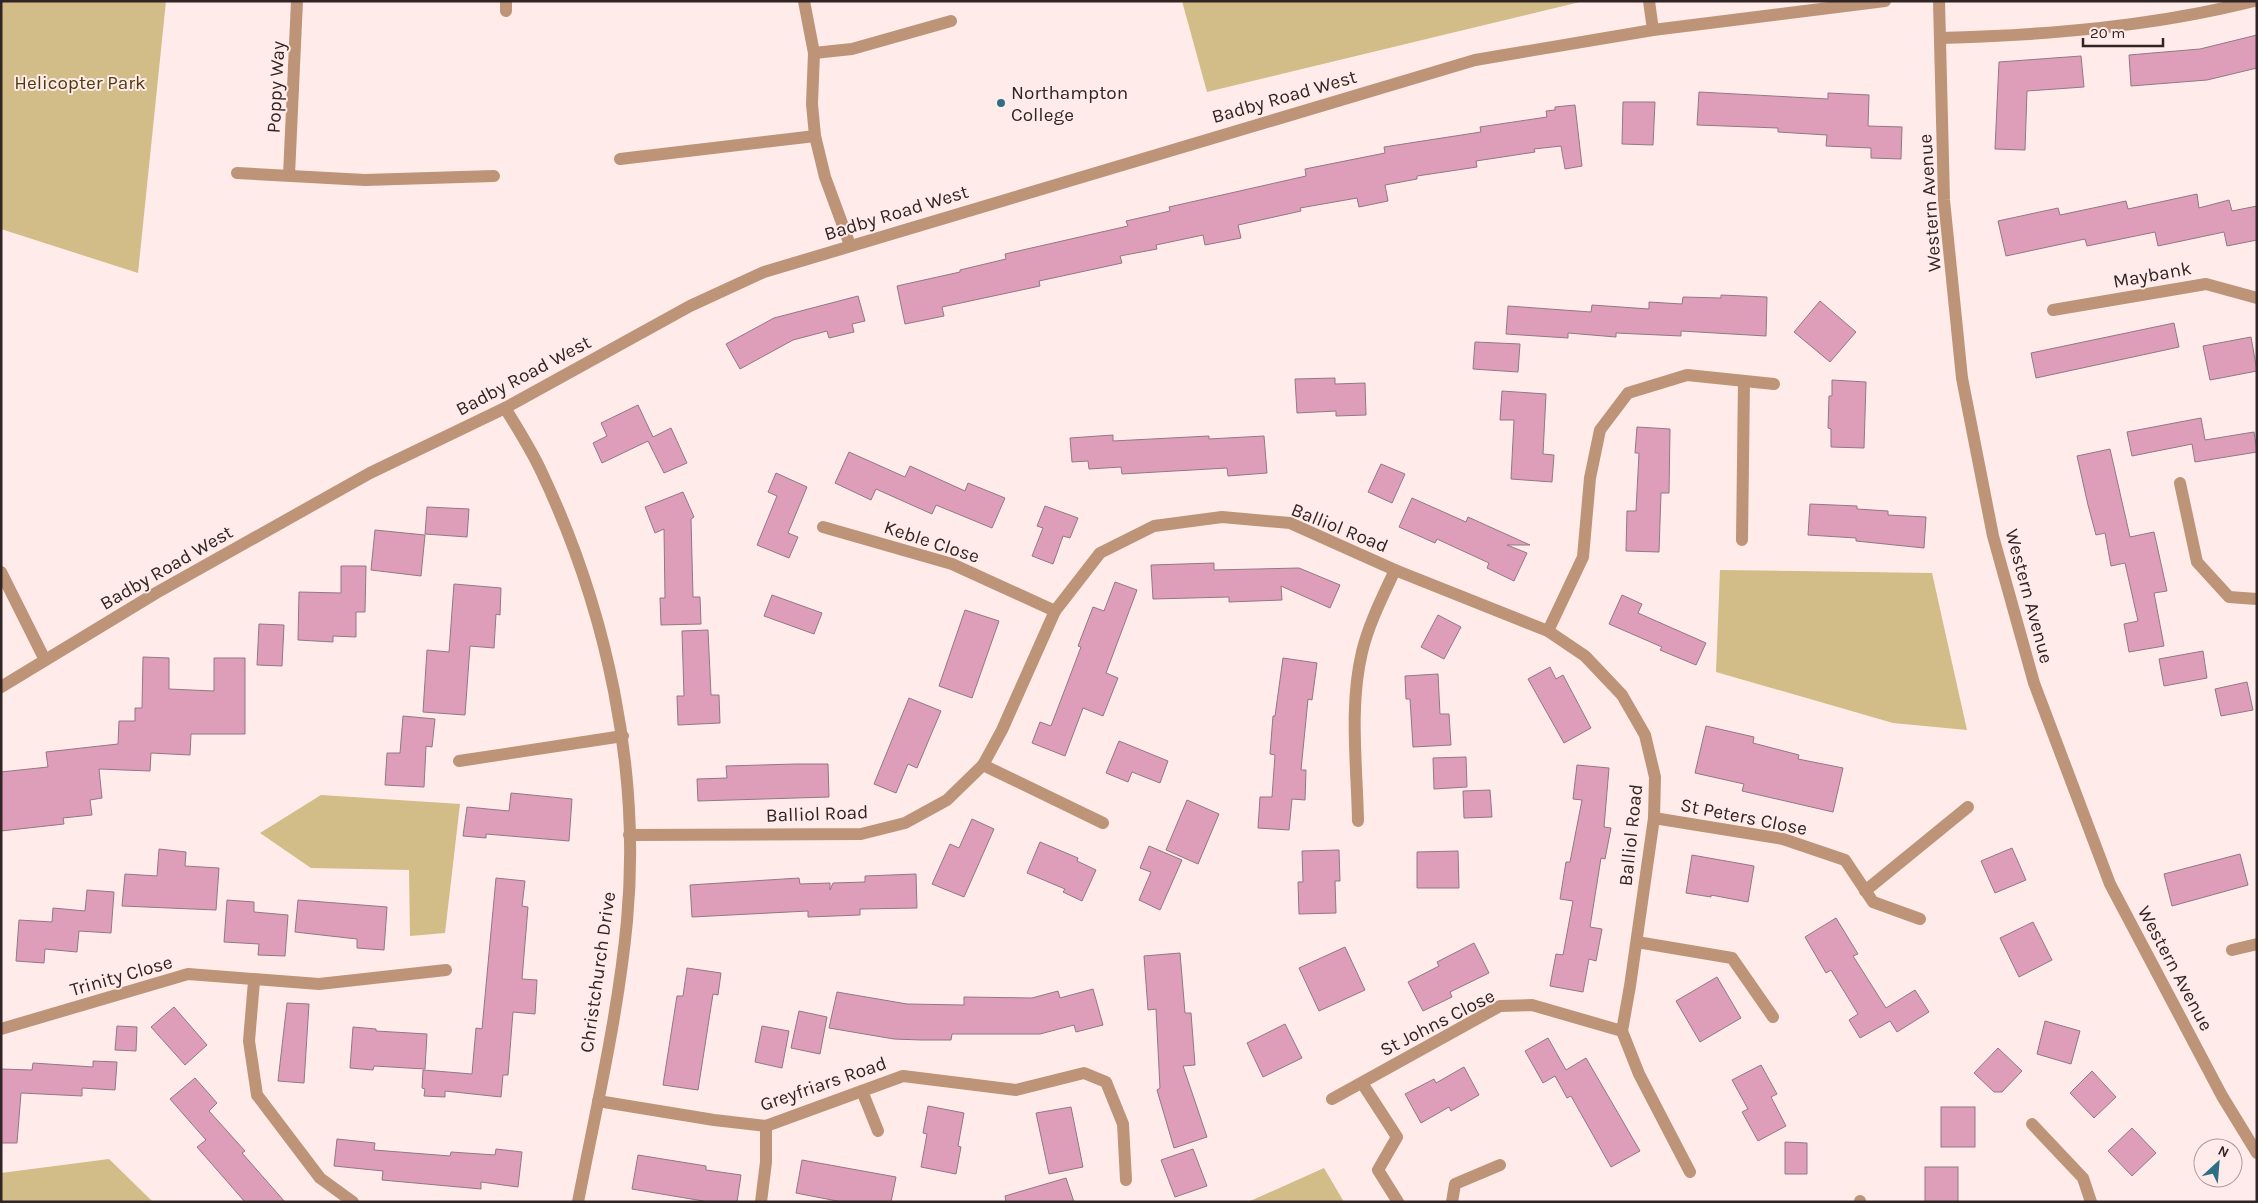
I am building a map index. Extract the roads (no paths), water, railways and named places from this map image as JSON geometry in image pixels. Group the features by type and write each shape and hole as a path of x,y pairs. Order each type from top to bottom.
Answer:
{"street":[{"name":"Poppy Way","path":"289,175 297,1"},
{"path":"804,1 814,53 812,104 815,136 825,177 850,245"},
{"path":"1649,1 1653,30"},
{"name":"Badby Road West","path":"1,687 156,593 370,473 505,408 690,306 764,272 1474,60 1783,7 1885,1"},
{"name":"Western Avenue","path":"1940,1 1944,200 1962,378 1993,536 2034,683 2110,884 2222,1096 2257,1153"},
{"path":"1940,38 2105,29 2204,14 2254,1"},
{"path":"814,53 852,49 951,21"},
{"path":"620,159 815,136"},
{"path":"237,173 365,180 494,176"},
{"name":"Maybank","path":"2053,310 2206,284 2257,298"},
{"path":"1548,631 1583,557 1590,478 1600,430 1628,393 1687,375 1774,384"},
{"path":"1742,540 1744,381"},
{"name":"Christchurch Drive","path":"505,408 542,472 573,545 603,640 623,736 630,835 627,920 617,997 578,1202"},
{"path":"2180,483 2196,562 2229,597 2257,599"},
{"name":"Balliol Road","path":"630,835 861,834 906,823 947,800 983,765 1002,730 1055,611 1100,553 1154,526 1222,517 1290,523 1395,570 1548,631 1585,656 1622,694 1645,735 1655,777 1654,818 1637,942 1622,1031"},
{"name":"Keble Close","path":"823,527 952,564 1055,611"},
{"path":"1358,820 1355,696 1362,652 1377,609 1395,570"},
{"path":"1,572 45,660"},
{"path":"459,761 623,736"},
{"path":"983,765 1103,823"},
{"path":"1866,891 1968,807"},
{"name":"St Peters Close","path":"1654,818 1783,839 1845,860 1873,902 1920,919"},
{"path":"1637,942 1732,958 1773,1017"},
{"path":"2232,950 2257,944"},
{"name":"Trinity Close","path":"1,1029 188,974 254,981 319,984 446,970"},
{"path":"254,981 249,1041 257,1095 320,1178 353,1202"},
{"name":"St Johns Close","path":"1332,1099 1500,1006 1532,1005 1622,1031"},
{"path":"1622,1031 1639,1074 1690,1172"},
{"name":"Greyfriars Road","path":"598,1101 714,1120 766,1126 903,1076 1016,1090 1084,1073 1106,1082 1123,1124 1126,1180"},
{"path":"1362,1083 1397,1137 1378,1170 1398,1202"},
{"path":"862,1091 878,1131"},
{"path":"2032,1124 2084,1178 2091,1202"},
{"path":"761,1202 766,1162 766,1126"},
{"path":"1452,1202 1455,1184 1500,1166"}],"place":[{"name":"Northampton College","path":"1001,103"}],"park label":[{"name":"Helicopter Park","path":"80,82"}]}
